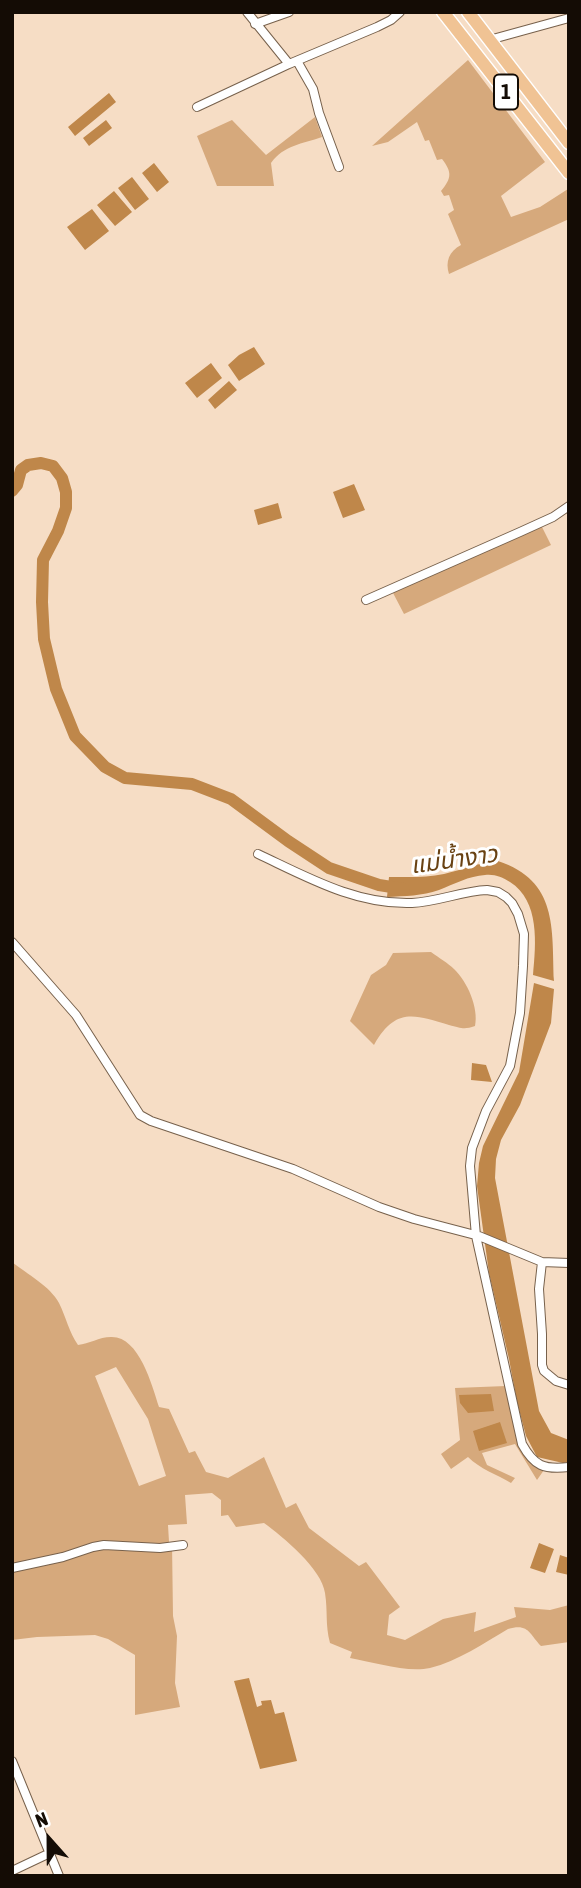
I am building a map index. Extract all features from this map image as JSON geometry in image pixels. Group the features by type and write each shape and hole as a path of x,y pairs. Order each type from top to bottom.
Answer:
{"highway":[{"name":"1","path":"443,12 569,173"},
{"name":"1","path":"468,12 569,143"}],"street":[{"path":"247,12 313,89 339,167"},
{"path":"255,24 289,12"},
{"path":"197,107 377,27 400,12"},
{"path":"489,40 569,18"},
{"path":"366,600 553,517 569,506"},
{"path":"258,853 324,886 367,899 416,903 487,890 498,892 512,903 524,934 520,1013 508,1072 492,1098 472,1148 470,1166 477,1236 522,1444 528,1455 543,1467 569,1467"},
{"path":"12,942 76,1015 140,1115 293,1169 379,1207 477,1236 542,1262 569,1263"},
{"path":"542,1262 539,1289 542,1365 544,1371 556,1381 569,1385"},
{"path":"12,1569 63,1558 93,1546 160,1548 183,1545"},
{"path":"12,1761 60,1876"},
{"path":"12,1871 50,1853"}],"shaded area":[{"path":"468,60 545,162 501,196 511,217 540,207 568,189 569,219 449,274 449,257 453,250 461,245 448,214 454,210 449,195 444,196 441,191 449,175 442,159 437,160 429,140 425,141 417,122 388,142 372,146"},
{"path":"109,93 116,102 75,136 68,127"},
{"path":"315,117 322,137 294,146 276,157 271,163 274,186 217,186 197,136 232,120 266,155"},
{"path":"106,120 112,128 89,146 83,138"},
{"path":"154,163 169,182 157,192 142,173"},
{"path":"132,177 149,199 135,210 118,188"},
{"path":"114,191 132,212 115,226 97,205"},
{"path":"92,209 109,231 85,250 67,227"},
{"path":"254,347 265,364 239,381 228,365"},
{"path":"211,363 222,378 197,398 185,383"},
{"path":"229,381 237,390 215,409 208,400"},
{"path":"354,484 365,510 343,518 333,492"},
{"path":"278,503 282,518 258,525 254,510"},
{"path":"541,525 551,545 404,614 392,591"},
{"path":"498,861 518,870 532,881 542,894 551,925 554,981 533,975 534,924 527,900 510,882 498,876 479,876 426,893 387,897 389,877 437,875"},
{"path":"431,952 452,967 463,980 474,1003 475,1026 462,1028 425,1018 406,1017 390,1025 374,1045 350,1021 371,975 386,965 393,953"},
{"path":"534,983 554,989 551,1023 520,1105 501,1140 495,1178 539,1411 551,1433 569,1440 569,1462 563,1463 537,1457 526,1436 489,1273 477,1186 483,1146 519,1072"},
{"path":"472,1063 486,1065 492,1082 471,1080"},
{"path":"12,1262 55,1297 78,1345 111,1337 129,1344 143,1363 159,1407 169,1409 189,1453 195,1451 206,1472 228,1478 264,1457 286,1508 296,1503 309,1528 359,1566 366,1562 400,1607 389,1615 387,1635 405,1640 443,1619 476,1612 474,1632 516,1617 514,1607 550,1610 569,1605 569,1642 541,1646 528,1631 520,1627 508,1629 461,1656 430,1668 401,1668 350,1658 352,1652 330,1643 325,1593 317,1574 309,1564 264,1523 236,1527 228,1515 221,1516 221,1500 212,1493 185,1495 187,1524 168,1525 169,1542 172,1543 173,1616 177,1636 175,1683 180,1707 135,1715 135,1655 108,1639 95,1635 12,1640","holes":["116,1367 148,1419 166,1476 139,1486 95,1376"]},
{"path":"506,1386 529,1460 544,1470 537,1480 515,1444 482,1453 487,1465 515,1478 511,1483 468,1457 451,1469 441,1454 460,1440 455,1388"},
{"path":"491,1394 494,1411 468,1413 460,1403 459,1395"},
{"path":"500,1422 507,1443 479,1451 473,1431"},
{"path":"539,1543 554,1549 545,1573 530,1568"},
{"path":"560,1555 569,1558 569,1575 556,1572"},
{"path":"249,1678 257,1707 262,1705 261,1701 271,1700 275,1714 284,1712 297,1761 260,1769 234,1681"}],"waterway":[{"name":"แม่น้ำงาว","path":"12,491 17,485 21,470 28,465 41,463 53,466 62,478 66,492 66,508 43,560 44,639 56,689 75,736 105,767 125,778 192,784 231,799 329,868 379,885 404,889"}]}
